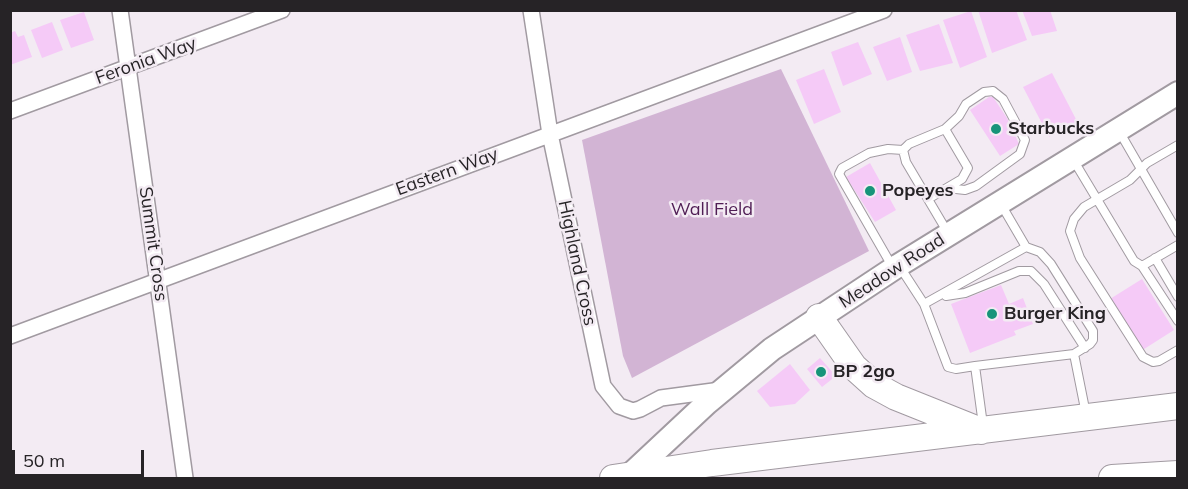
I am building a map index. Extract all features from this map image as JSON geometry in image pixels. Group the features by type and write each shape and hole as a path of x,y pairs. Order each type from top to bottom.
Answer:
{"highway":[{"path":"819,317 850,362 874,385 896,397 985,432"},
{"path":"624,477 1178,406"},
{"path":"1112,478 1178,474"}],"main road":[{"name":"Meadow Road","path":"624,477 721,390 819,317 1178,93"}],"street":[{"name":"Summit Cross","path":"120,10 185,478"},
{"name":"Feronia Way","path":"10,111 282,10"},
{"name":"Highland Cross","path":"531,10 550,135 603,386 619,406 633,411 661,398 721,390"},
{"name":"Eastern Way","path":"10,336 884,10"}],"lane":[{"path":"924,304 1026,247 1036,249 1046,257 1089,324 1093,340 1074,354 956,369 948,367 924,304 896,267 839,174 842,168 869,153 888,149 903,150 909,144 945,129 959,116 966,104 984,92 993,91 1003,99 1025,140 1020,154 976,186 965,190 947,188"},
{"path":"928,199 962,179 968,168 945,129"},
{"path":"1118,130 1178,233"},
{"path":"1178,145 1140,170 1130,180 1084,207 1074,219 1070,231 1074,246 1135,348 1143,357 1153,362 1166,358 1178,350"},
{"path":"903,150 906,162 949,234"},
{"path":"1072,158 1134,261 1142,266 1178,321"},
{"path":"1000,202 1026,247"},
{"path":"1142,266 1178,245"},
{"path":"1155,258 1178,297"},
{"path":"939,297 965,293 1019,272 1031,271 1044,284 1085,348"},
{"path":"1074,354 1087,419"},
{"path":"975,366 985,432"}],"green space":[{"name":"Wall Field","path":"781,69 869,251 632,378 623,356 582,140"}],"building":[{"path":"978,10 1016,10 1027,40 992,53"},
{"path":"1022,10 1050,10 1057,31 1032,36"},
{"path":"971,11 987,57 960,68 943,20"},
{"path":"84,12 94,40 71,48 60,20"},
{"path":"52,22 63,50 42,58 31,30"},
{"path":"939,24 953,63 920,71 906,35"},
{"path":"15,31 18,37 24,35 32,57 10,65 10,33"},
{"path":"900,37 912,72 887,81 873,47"},
{"path":"858,42 872,74 843,86 831,52"},
{"path":"824,69 841,112 814,124 796,80"},
{"path":"1052,73 1078,123 1049,137 1023,87"},
{"name":"Starbucks","path":"989,97 993,97 1007,118 1019,144 1000,156 970,110"},
{"name":"Popeyes","path":"870,163 896,210 875,222 846,177"},
{"path":"1142,279 1174,330 1141,351 1110,299"},
{"name":"Burger King","path":"1001,285 1009,304 1023,298 1033,324 1014,331 1016,335 970,353 951,304"},
{"name":"BP 2go","path":"820,358 836,376 822,387 807,369"},
{"path":"790,364 810,390 795,404 770,407 757,391"}],"place":[{"name":"Starbucks","path":"996,129"},
{"name":"Popeyes","path":"870,191"},
{"name":"Burger King","path":"992,314"},
{"name":"BP 2go","path":"821,372"}]}
